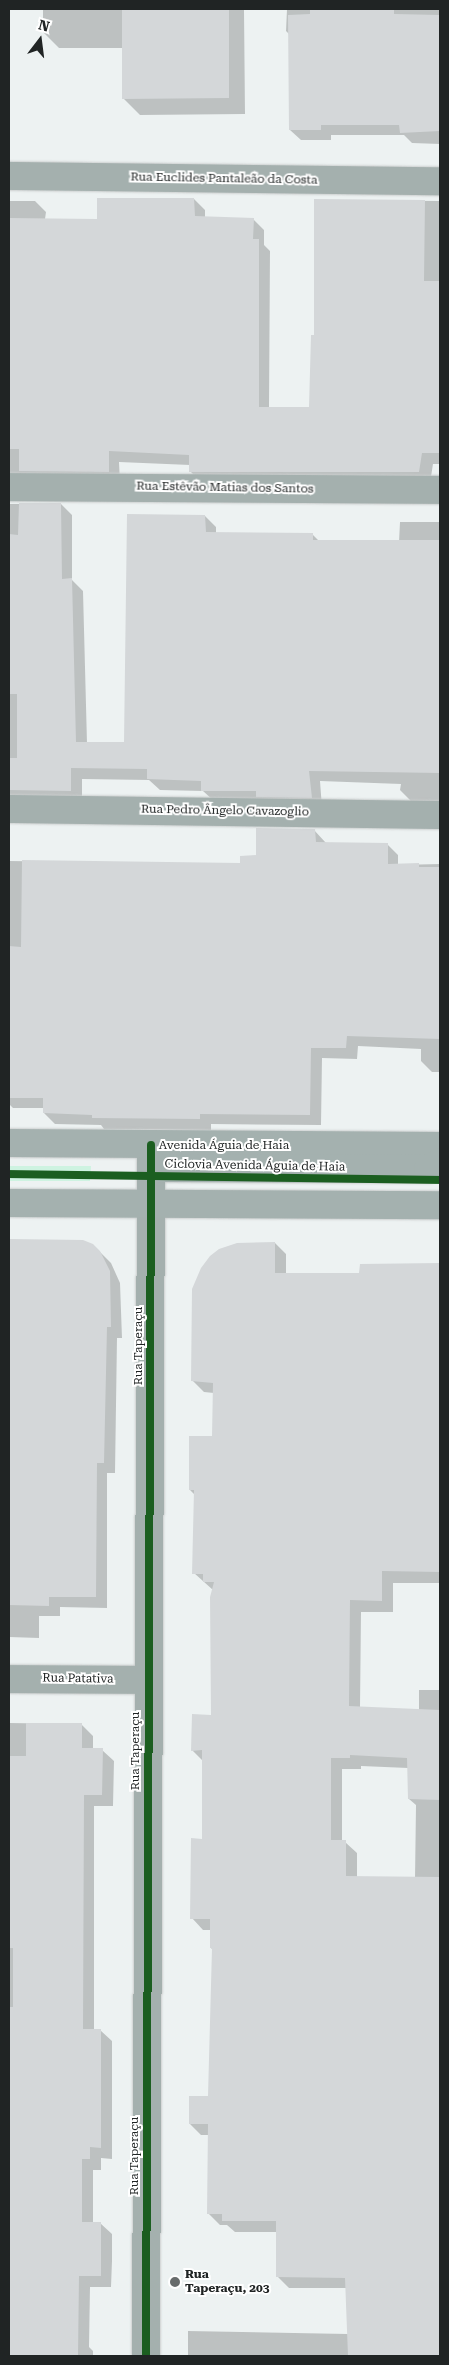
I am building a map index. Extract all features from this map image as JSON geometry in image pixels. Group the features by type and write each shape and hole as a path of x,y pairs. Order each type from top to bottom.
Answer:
{"main road":[{"name":"Avenida Águia de Haia","path":"9,1143 151,1156 440,1146"},
{"path":"151,1156 428,1169 440,1162"},
{"path":"9,1203 440,1205"}],"street":[{"name":"Rua Euclides Pantaleão da Costa","path":"9,176 440,182"},
{"name":"Rua Estêvão Matias dos Santos","path":"9,487 440,490"},
{"name":"Rua Pedro Ângelo Cavazoglio","path":"9,809 440,815"},
{"name":"Rua Taperaçu","path":"146,2356 147,1680 151,1156"},
{"name":"Rua Patativa","path":"9,1679 147,1680"}],"green space":[{"path":"9,1166 91,1166 90,1181 9,1181"}],"building":[{"path":"122,9 229,9 229,98 122,99"},
{"path":"310,9 394,9 394,14 440,15 440,131 400,133 399,125 321,125 321,130 289,130 288,15 310,14"},
{"path":"97,198 194,198 195,216 254,218 253,239 259,239 259,407 309,407 311,335 314,335 314,199 425,200 424,281 440,281 440,453 422,453 419,472 189,472 189,455 109,451 109,472 19,471 19,449 9,449 9,218 97,219"},
{"path":"19,503 61,503 62,579 72,578 76,742 124,742 127,514 205,515 206,532 313,533 313,540 440,540 440,773 309,771 312,798 256,797 256,791 201,791 201,781 147,779 147,769 71,768 71,791 9,790 9,758 17,758 17,694 9,694 9,534 18,535"},
{"path":"256,828 315,829 316,842 388,843 388,864 419,863 419,867 440,867 440,1039 347,1036 346,1048 311,1048 310,1115 200,1114 200,1119 92,1118 92,1115 43,1113 43,1098 9,1098 9,946 21,947 22,860 240,863 240,856 256,855"},
{"path":"9,1239 83,1240 93,1244 100,1251 110,1271 111,1327 107,1327 104,1463 97,1463 96,1597 49,1597 49,1606 9,1605"},
{"path":"275,1242 275,1273 359,1273 360,1264 440,1263 440,1572 382,1571 382,1601 350,1600 349,1706 440,1710 440,1800 408,1799 407,1758 350,1755 350,1758 331,1758 331,1840 346,1840 346,1876 440,1877 440,2356 348,2356 345,2278 276,2277 276,2221 222,2221 222,2214 207,2214 208,2124 189,2124 189,2096 208,2096 212,1948 210,1948 210,1919 190,1919 191,1838 202,1839 202,1750 191,1751 192,1714 211,1715 210,1597 214,1582 203,1582 203,1574 192,1574 194,1490 189,1490 189,1436 212,1436 213,1383 191,1381 192,1289 201,1268 210,1256 219,1249 237,1243"},
{"path":"26,1723 82,1723 82,1748 103,1748 102,1795 84,1795 83,2029 101,2029 101,2148 90,2147 90,2159 82,2159 82,2222 101,2222 101,2276 79,2276 78,2356 9,2356 9,2007 13,2007 13,1948 9,1948 9,1756 26,1756"}],"cycle path":[{"path":"146,2356 151,1145"},
{"name":"Ciclovia Avenida Águia de Haia","path":"9,1174 440,1180"}],"place":[{"name":"Rua Taperaçu, 203","path":"175,2282"}]}
